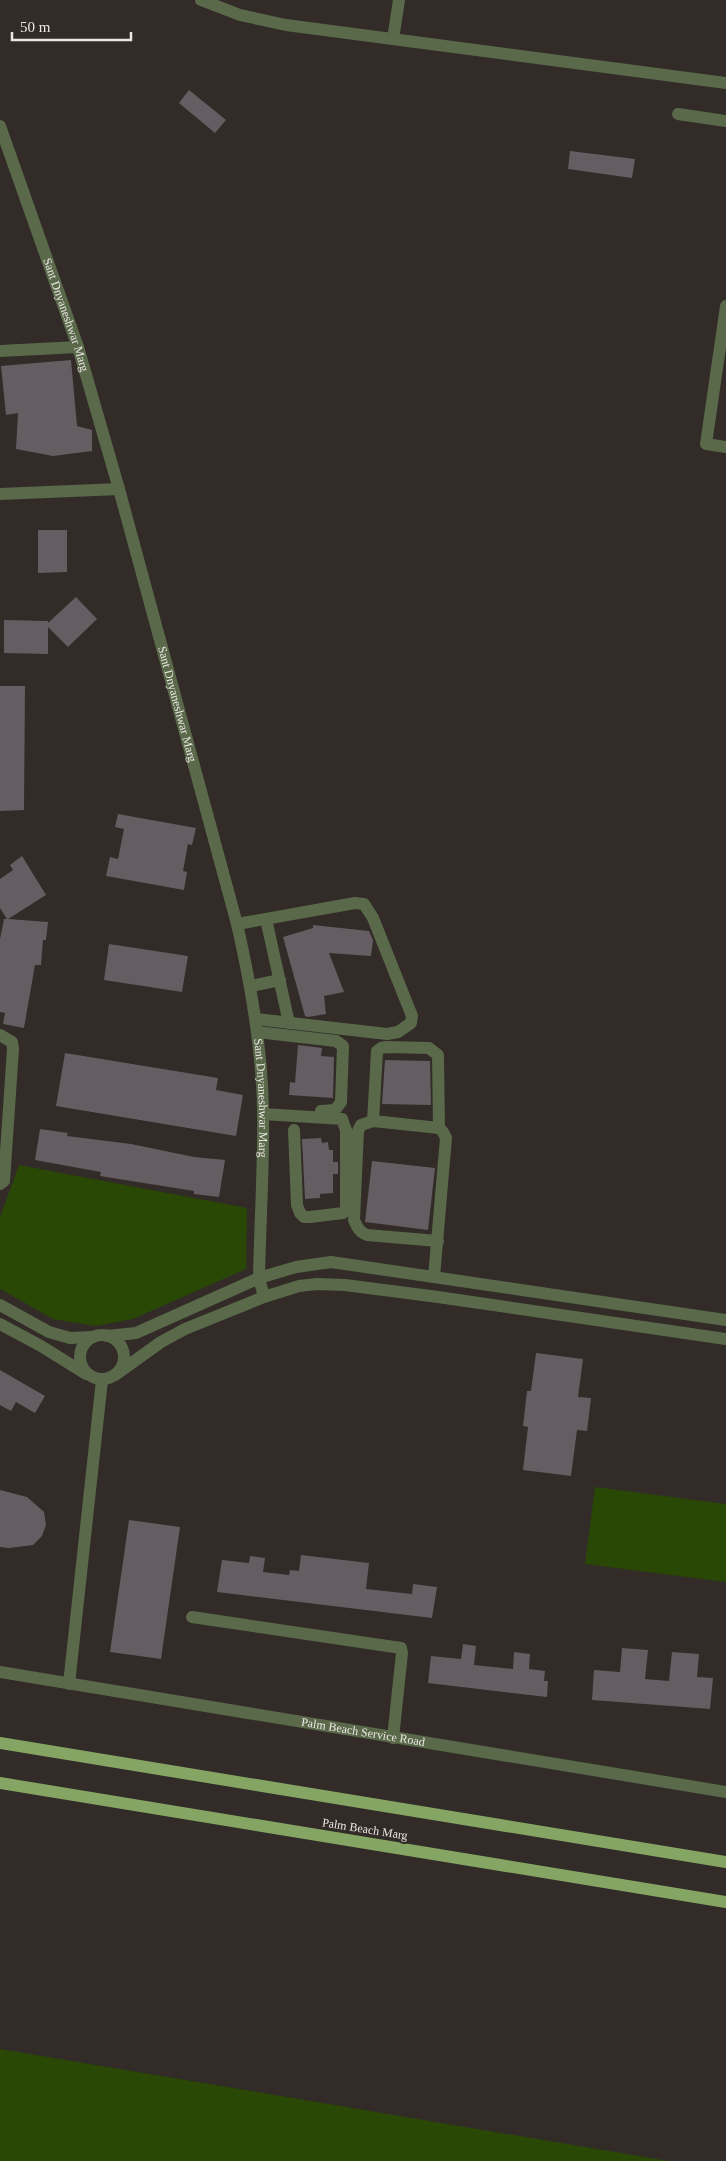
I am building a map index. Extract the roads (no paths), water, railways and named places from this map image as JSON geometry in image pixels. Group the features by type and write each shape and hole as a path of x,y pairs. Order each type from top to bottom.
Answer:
{"main road":[{"name":"Palm Beach Marg","path":"0,1743 726,1862"},
{"name":"Palm Beach Marg","path":"0,1783 726,1902"}],"street":[{"path":"201,0 240,15 286,25 726,83"},
{"path":"393,39 399,0"},
{"path":"678,114 726,121"},
{"name":"Sant Dnyaneshwar Marg","path":"0,126 78,347 119,489 237,924 251,986 257,1025 263,1112 259,1278 264,1297"},
{"path":"726,306 706,444 726,446"},
{"path":"0,351 78,347"},
{"path":"0,494 119,489"},
{"path":"237,924 354,903 364,904 373,918 412,1016 411,1023 406,1028 387,1034 289,1023 257,1025"},
{"path":"266,919 289,1023"},
{"path":"251,986 280,980"},
{"path":"257,1025 336,1041 343,1046 344,1052 341,1102 339,1107 332,1111 263,1112"},
{"path":"0,1035 12,1042 13,1049 4,1181 0,1185"},
{"path":"373,1122 377,1051 386,1047 429,1048 438,1055 439,1128"},
{"path":"263,1112 342,1119 346,1130 346,1210 343,1213 310,1217 304,1217 300,1213 297,1205 294,1130"},
{"path":"434,1277 438,1241 446,1138 444,1132 439,1128 373,1122 361,1125 358,1131 354,1220 357,1227 361,1233 367,1235 438,1241"},
{"path":"0,1305 49,1332 70,1338 136,1333 259,1278 296,1267 331,1262 726,1320"},
{"path":"0,1324 89,1375 102,1380 115,1375 161,1342 185,1329 264,1297 299,1286 317,1284 345,1285 726,1340"},
{"path":"107,1336 119,1343 124,1356 124,1364 115,1375"},
{"path":"89,1375 83,1370 80,1355 82,1348 92,1337"},
{"path":"68,1684 102,1380"},
{"path":"192,1617 401,1648 393,1738"},
{"name":"Palm Beach Service Road","path":"0,1672 726,1792"}]}
